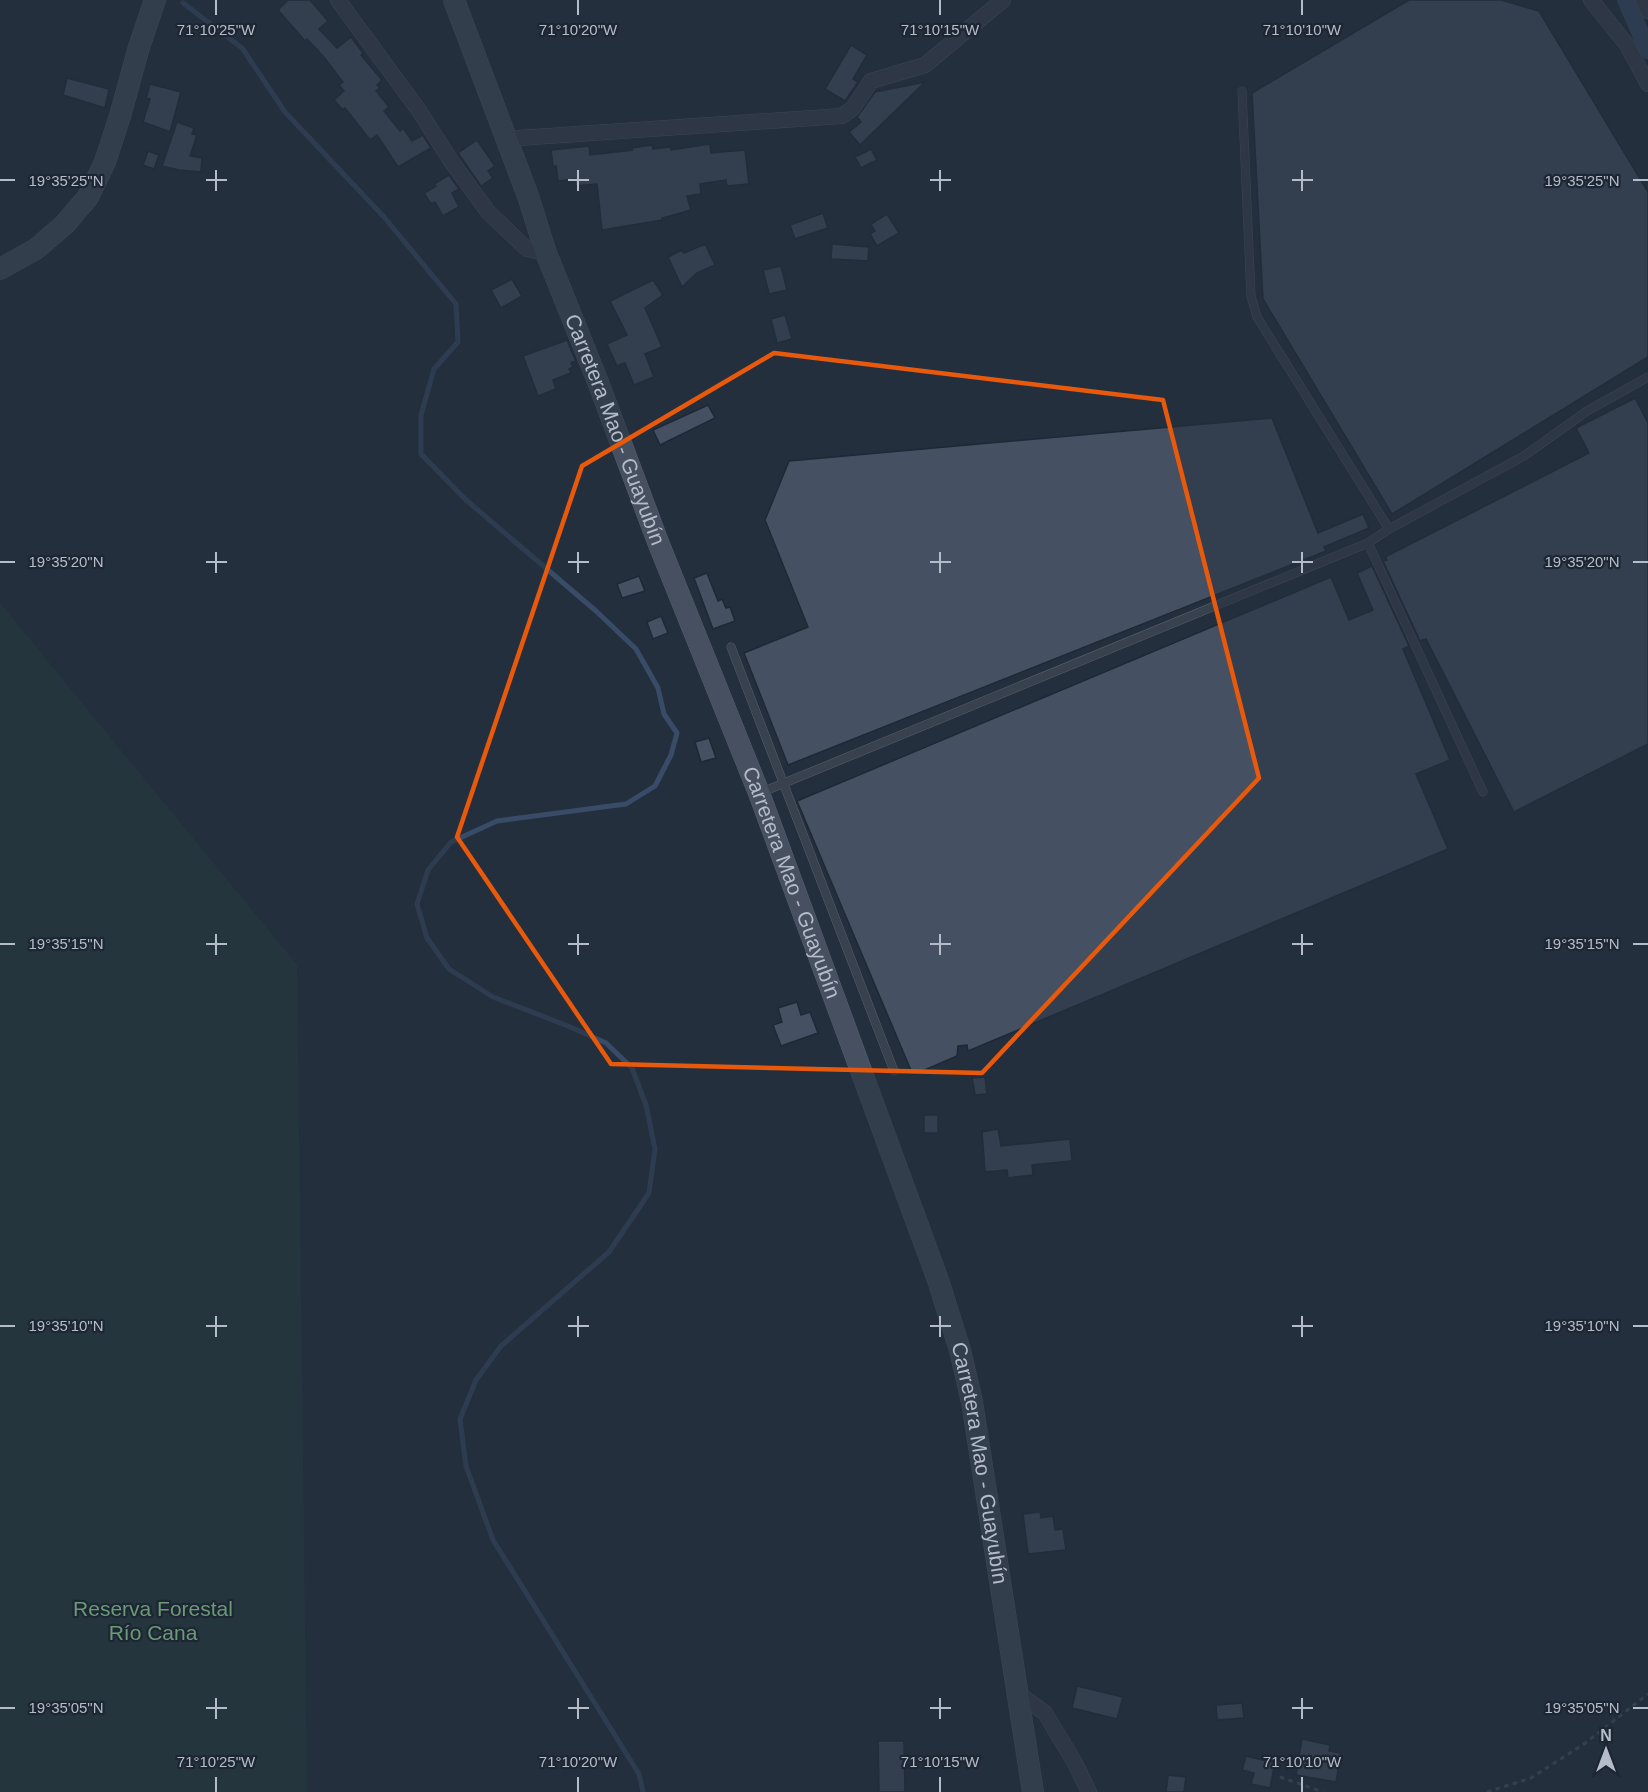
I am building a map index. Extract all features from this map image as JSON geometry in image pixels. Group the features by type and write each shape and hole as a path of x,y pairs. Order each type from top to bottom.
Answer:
{"main road":[{"path":"0,269 36,249 65,224 88,197 105,162 155,0"},
{"name":"Carretera Mao - Guayubín","path":"454,0 528,196 546,253 598,382 658,542 759,793 938,1280 960,1350 972,1402 1033,1792"}],"street":[{"path":"338,0 420,112 451,161 488,212 527,249 546,253"},
{"path":"505,139 842,116 853,108 871,81 925,65 1003,0"},
{"path":"1591,0 1627,45 1648,84"},
{"path":"1643,0 1648,11"},
{"path":"1018,1694 1045,1713 1075,1763 1089,1792"}],"lane":[{"path":"1242,91 1251,296 1257,317 1389,529"},
{"path":"759,793 1368,543 1389,529 1524,456 1587,411 1648,377"},
{"path":"1368,543 1483,792"},
{"path":"731,647 894,1071"}],"path":[{"path":"1487,1792 1531,1778 1584,1744 1648,1694"},
{"path":"1280,1777 1323,1792"}],"highlighted area":[{"path":"774,353 1163,400 1259,778 982,1073 611,1064 457,837 582,466"}],"green space":[{"name":"Reserva Forestal Río Cana","path":"0,603 297,965 307,1792 0,1792"}],"building":[{"path":"288,0 310,0 328,21 319,29 337,48 351,37 363,53 361,55 382,80 377,85 380,88 376,91 389,107 384,111 400,131 403,128 412,141 423,135 431,148 398,167 377,135 370,140 345,108 343,110 334,100 344,91 339,85 343,82 323,56 307,39 305,41 278,10"},
{"path":"1409,0 1501,0 1539,11 1648,192 1648,357 1392,514 1263,299 1252,93"},
{"path":"851,45 867,55 853,79 858,82 845,101 825,89"},
{"path":"67,78 109,89 105,108 63,95"},
{"path":"925,82 860,145 849,132 861,122 857,117 875,92"},
{"path":"150,84 181,92 170,132 143,122 150,99 146,98"},
{"path":"177,122 194,128 192,134 197,135 190,156 202,158 201,172 162,166"},
{"path":"477,140 495,166 488,171 493,178 481,186 458,153"},
{"path":"710,144 711,153 745,150 749,184 727,186 726,180 700,184 701,194 687,196 691,210 662,218 662,220 602,230 597,184 575,186 575,179 558,181 551,150 589,146 590,155 652,145 653,149 670,147 671,150"},
{"path":"871,149 877,160 861,168 855,157"},
{"path":"148,151 159,155 154,169 143,165"},
{"path":"449,175 459,189 452,193 459,207 443,216 435,202 431,204 424,193"},
{"path":"823,213 828,228 795,239 790,225"},
{"path":"887,214 899,233 877,246 870,234 875,231 871,224"},
{"path":"705,244 715,265 697,273 682,287 668,257 682,250 684,253"},
{"path":"832,244 869,247 868,261 831,259"},
{"path":"781,266 787,290 769,294 763,270"},
{"path":"512,279 522,296 501,308 491,290"},
{"path":"653,280 663,295 645,308 662,347 645,354 654,377 634,385 625,363 617,366 607,344 627,335 610,301"},
{"path":"785,315 792,339 777,343 771,319"},
{"path":"567,340 576,361 571,363 573,367 569,369 571,373 553,380 556,389 538,396 523,356"},
{"path":"1635,398 1648,423 1648,744 1514,812 1426,639 1420,641 1383,561 1387,560 1385,557 1589,453 1576,428"},
{"path":"708,405 715,418 660,445 653,430"},
{"path":"1272,418 1318,533 1363,514 1369,528 1324,547 1326,551 788,765 744,653 808,627 765,520 789,461"},
{"path":"1372,566 1409,646 1403,649 1450,760 1416,774 1448,849 968,1051 967,1045 958,1046 957,1056 913,1075 797,801 1331,577 1349,620 1373,610 1357,573"},
{"path":"707,573 718,601 722,599 726,608 730,607 735,621 713,629 694,578"},
{"path":"639,576 645,591 622,598 617,584"},
{"path":"661,616 668,633 653,639 647,622"},
{"path":"709,738 716,758 701,762 695,742"},
{"path":"797,1002 801,1015 810,1012 818,1033 781,1046 773,1025 782,1022 778,1008"},
{"path":"985,1077 987,1094 975,1095 972,1078"},
{"path":"924,1115 938,1115 938,1133 924,1133"},
{"path":"998,1129 1001,1146 1070,1139 1072,1161 1032,1165 1033,1175 1008,1178 1007,1170 985,1172 982,1132"},
{"path":"1040,1512 1041,1518 1053,1516 1055,1530 1063,1529 1066,1550 1028,1554 1023,1514"},
{"path":"1077,1686 1123,1697 1117,1719 1072,1708"},
{"path":"1242,1703 1244,1718 1217,1720 1216,1705"},
{"path":"1302,1739 1330,1745 1329,1751 1341,1753 1336,1782 1296,1775"},
{"path":"878,1741 904,1741 905,1792 879,1792"},
{"path":"1246,1756 1275,1763 1270,1788 1251,1784 1254,1773 1242,1770"},
{"path":"1168,1775 1186,1777 1184,1792 1166,1792"}],"waterway":[{"path":"1626,0 1648,50"},
{"path":"183,3 242,48 285,112 384,217 456,304 458,342 434,369 421,415 421,454 466,500 596,611 636,649 658,688 664,714 677,733 671,755 655,786 626,804 497,821 451,842 428,870 417,904 427,938 449,969 493,997 606,1043 632,1068 646,1105 655,1149 649,1193 609,1252 501,1346 476,1380 460,1419 466,1466 493,1540 639,1774 643,1792"}]}
